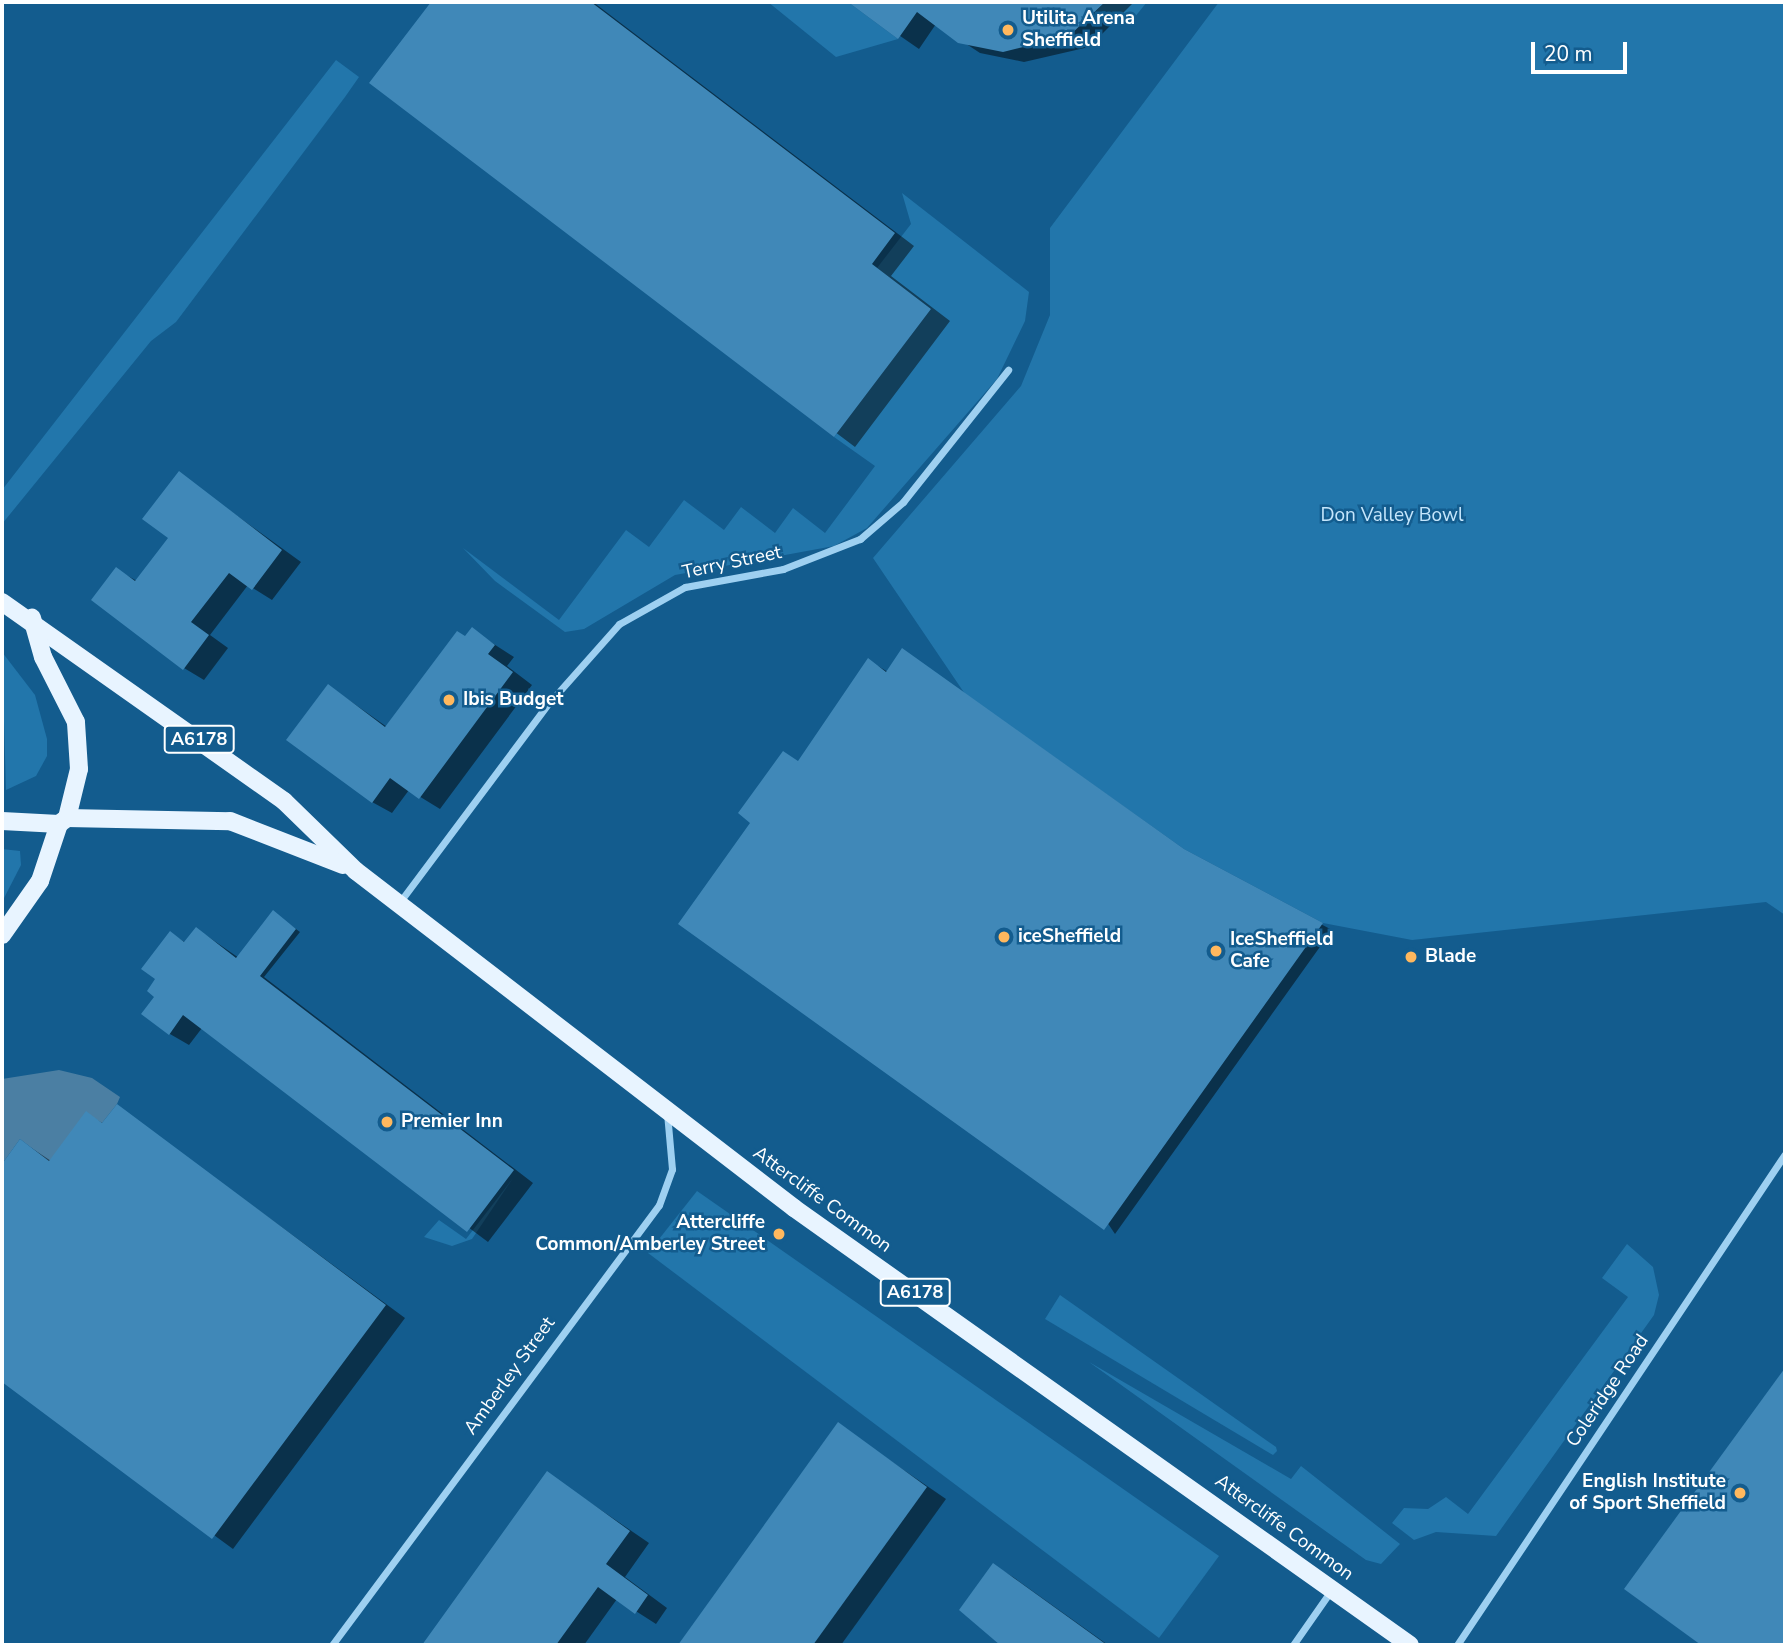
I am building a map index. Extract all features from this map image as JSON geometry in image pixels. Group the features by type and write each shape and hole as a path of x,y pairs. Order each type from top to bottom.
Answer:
{"main road":[{"name":"A6178","path":"2,602 32,618"},
{"name":"Attercliffe Common","path":"32,618 284,801 356,871 667,1112 1410,1645"},
{"path":"2,935 40,881 79,769 76,722 43,657 32,618"},
{"name":"A6178","path":"2,821 63,821"},
{"name":"Attercliffe Common","path":"63,821 230,821 356,871"}],"street":[{"name":"Terry Street","path":"398,903 548,704 620,624 685,587 783,569 860,539 903,502 1008,370"},
{"name":"Amberley Street","path":"332,1645 659,1205 672,1169 667,1112"},
{"name":"Coleridge Road","path":"1457,1645 1785,1154"},
{"path":"1293,1645 1332,1588"}],"green space":[{"path":"768,2 848,2 898,39 836,57"},
{"path":"1105,2 1147,2 1134,18 1084,23"},
{"name":"Don Valley Bowl","path":"1219,2 1785,2 1785,915 1766,902 1412,940 1323,923 1184,849 965,694 873,558 1021,386 1050,315 1050,228"},
{"path":"336,60 359,77 345,97 176,322 151,341 2,524 2,490"},
{"path":"902,193 1029,292 1025,321 997,379 867,528 834,546 675,575 584,629 565,632 495,581 463,548 559,620 626,530 649,547 684,500 724,530 741,507 775,533 793,508 825,533 875,466 834,437 931,309 877,268 911,224"},
{"path":"2,652 35,695 47,739 47,756 36,776 6,790"},
{"path":"2,849 20,851 21,865 2,902"},
{"path":"513,1178 472,1239 452,1246 424,1237 439,1220 466,1239"},
{"path":"697,1191 1219,1556 1159,1638 648,1253"},
{"path":"1627,1244 1653,1267 1659,1295 1654,1315 1496,1536 1436,1532 1414,1540 1392,1523 1404,1508 1428,1509 1446,1497 1468,1514 1628,1297 1602,1278"},
{"path":"1060,1295 1276,1447 1277,1451 1273,1455 1045,1319"},
{"path":"1089,1362 1291,1479 1301,1466 1400,1544 1381,1564 1366,1560"}],"shaded area":[{"path":"59,1070 92,1078 120,1097 117,1104 102,1123 49,1161 20,1139 2,1164 2,1079"}],"building":[{"path":"431,2 591,2 895,233 872,264 931,309 834,437 369,83"},
{"name":"Utilita Arena Sheffield","path":"848,2 1105,2 1069,36 1003,52 958,43 917,12 898,39"},
{"path":"179,471 282,550 252,590 229,573 191,622 209,635 183,670 91,600 116,567 135,581 168,538 142,519"},
{"name":"Ibis Budget","path":"472,627 495,645 488,654 513,672 419,799 390,778 372,803 286,740 328,684 385,727 457,631 465,636"},
{"name":"iceSheffield","path":"902,648 1184,849 1323,923 1104,1230 678,924 750,823 738,813 783,751 798,761 868,658 886,672"},
{"name":"Premier Inn","path":"273,910 296,929 260,976 514,1170 467,1232 183,1015 169,1035 141,1014 154,997 147,991 155,979 141,969 170,931 184,942 196,927 236,958"},
{"path":"117,1104 386,1305 212,1539 2,1382 2,1164 20,1139 49,1161 86,1111 102,1123"},
{"name":"English Institute of Sport Sheffield","path":"1785,1368 1785,1645 1701,1645 1624,1589"},
{"path":"838,1422 927,1487 813,1645 678,1645"},
{"path":"547,1471 630,1531 606,1564 648,1595 635,1614 598,1587 556,1645 422,1645"},
{"path":"993,1563 1107,1645 1000,1645 959,1610"}],"place":[{"name":"Utilita Arena Sheffield","path":"1008,30"},
{"name":"Ibis Budget","path":"449,700"},
{"name":"iceSheffield","path":"1004,937"},
{"name":"IceSheffield Cafe","path":"1216,951"},
{"name":"Blade","path":"1411,957"},
{"name":"Premier Inn","path":"387,1122"},
{"name":"Attercliffe Common/Amberley Street","path":"779,1234"},
{"name":"English Institute of Sport Sheffield","path":"1740,1493"}]}
